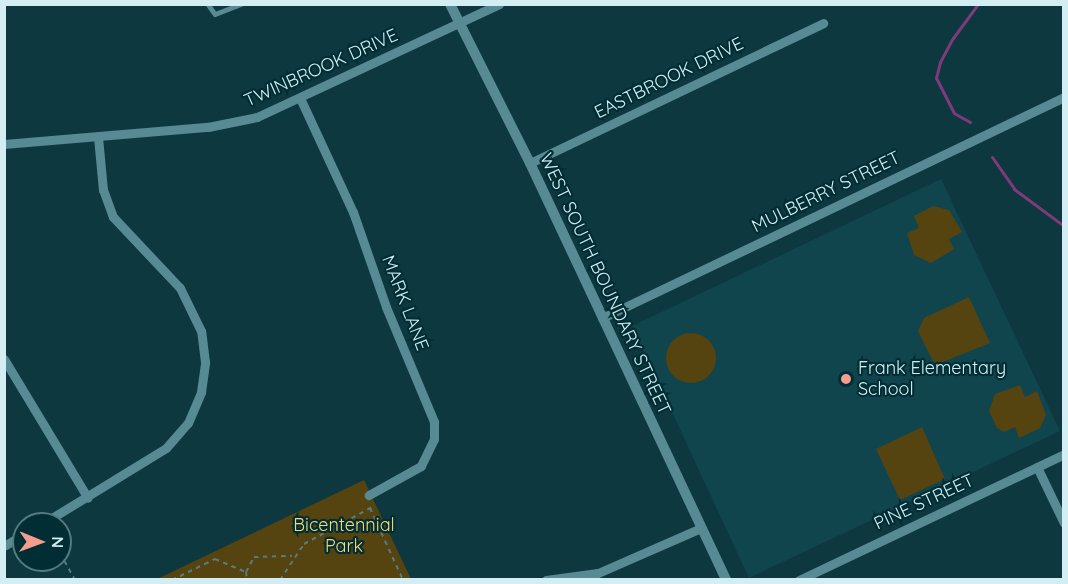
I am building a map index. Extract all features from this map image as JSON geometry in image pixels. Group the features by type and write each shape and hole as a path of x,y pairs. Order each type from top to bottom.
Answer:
{"street":[{"name":"WEST SOUTH BOUNDARY STREET","path":"450,4 530,163 726,579"},
{"name":"TWINBROOK DRIVE","path":"4,144 233,123 300,98 499,4"},
{"name":"EASTBROOK DRIVE","path":"530,163 823,23"},
{"name":"MULBERRY STREET","path":"602,318 1064,97"},
{"name":"MARK LANE","path":"300,98 353,212 386,307 434,423 435,439 421,466 369,495"},
{"path":"63,512 153,458 178,436 196,408 205,362 201,331 189,301 113,217 103,190 98,137"},
{"path":"4,359 88,498"},
{"name":"PINE STREET","path":"799,579 1064,454"},
{"path":"1037,467 1064,523"},
{"path":"546,579 598,573 701,528"}],"lane":[{"path":"208,4 215,14 240,4"}],"path":[{"path":"280,579 292,556 316,534 374,506"},
{"path":"370,508 403,579"},
{"path":"247,579 246,572 254,557 292,556"},
{"path":"172,579 215,559 246,572"}],"shaded area":[{"name":"Frank Elementary School","path":"941,179 1060,431 749,578 632,326"}],"green space":[{"path":"933,206 949,210 962,232 949,239 954,249 931,263 914,255 907,233 919,228 914,216"},
{"path":"969,297 990,343 935,365 918,331 924,318"},
{"path":"686,333 696,333 709,340 716,353 716,363 709,376 696,383 686,383 677,379 670,372 666,363 666,353 670,344 677,337"},
{"path":"1020,385 1025,397 1037,391 1046,415 1040,428 1019,438 1015,427 1004,432 997,428 989,411 995,394"},
{"path":"922,427 945,479 900,500 876,449"},
{"name":"Bicentennial Park","path":"364,480 411,579 155,580"}],"waterway":[{"path":"970,122 954,113 936,78 940,62 953,38 978,4"},
{"path":"992,157 1014,189 1064,226"}],"place":[{"name":"Frank Elementary School","path":"846,379"}]}
